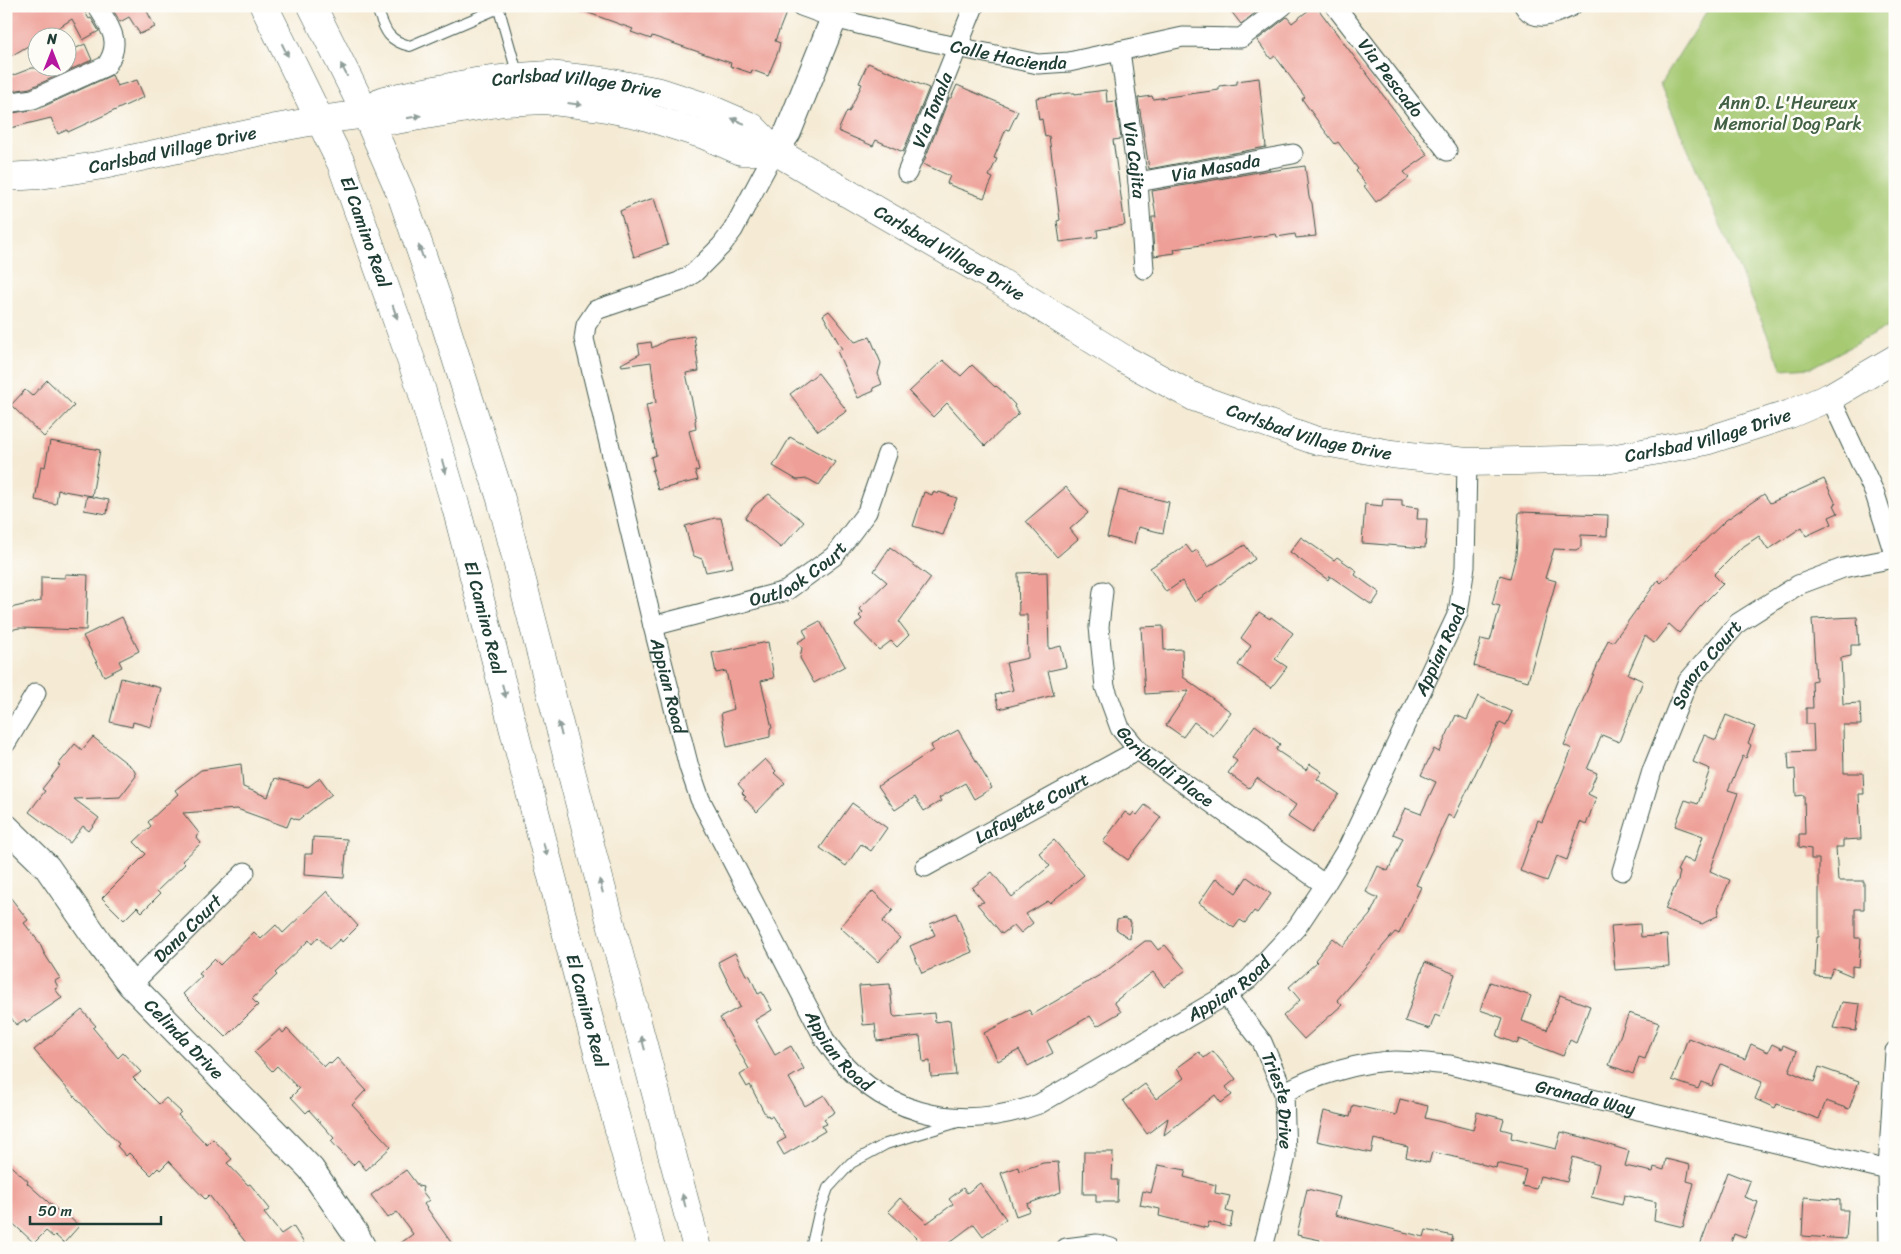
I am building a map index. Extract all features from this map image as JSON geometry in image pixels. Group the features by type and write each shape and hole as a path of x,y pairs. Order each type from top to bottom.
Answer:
{"main road":[{"name":"El Camino Real","path":"264,6 341,163 421,388 457,511 586,1008 651,1248"},
{"path":"312,6 366,114 401,194 438,298 501,498 696,1248"},
{"name":"Carlsbad Village Drive","path":"366,114 384,100 476,82 549,75 602,81 660,92 706,107 752,127 774,151 997,280 1124,359 1194,397 1314,440 1391,454 1467,462 1611,459 1706,441 1790,414 1830,397 1895,359"},
{"name":"Carlsbad Village Drive","path":"6,177 40,175 103,165 320,120 366,114 396,120 503,102 545,100 602,107 641,115 704,135 741,151 774,151"}],"street":[{"path":"6,103 33,99 106,66 113,56 115,36 97,6"},
{"name":"Calle Hacienda","path":"801,6 835,12 957,48 1038,64 1069,62 1183,37 1241,38 1283,6"},
{"name":"Via Tonala","path":"907,173 974,6"},
{"name":"Via Pescado","path":"1335,6 1446,151"},
{"path":"1524,6 1525,9 1538,17 1549,16 1572,6"},
{"path":"774,151 788,132 835,12"},
{"name":"Via Cajita","path":"1120,51 1138,182 1144,269"},
{"name":"Appian Road","path":"774,151 733,230 721,246 694,273 680,282 662,289 596,310 586,325 584,334 653,626 689,767 700,799 826,1040 837,1057 880,1096 906,1108 936,1116 974,1118 1021,1111 1039,1104 1226,995 1249,979 1297,927 1348,846 1458,613 1465,567 1467,462"},
{"name":"Via Masada","path":"1138,182 1294,154"},
{"path":"1830,397 1875,494 1895,557"},
{"name":"Outlook Court","path":"653,626 786,591 834,556 867,512 887,454"},
{"name":"Sonora Court","path":"1622,871 1652,771 1688,681 1738,623 1798,585 1843,568 1895,557"},
{"name":"Garibaldi Place","path":"1103,591 1099,627 1105,687 1120,728 1138,750 1325,885"},
{"path":"6,743 36,693"},
{"name":"Lafayette Court","path":"925,867 1138,750"},
{"name":"Celinda Drive","path":"6,827 47,867 131,985 311,1169 356,1233 363,1248"},
{"name":"Dana Court","path":"131,985 245,872"},
{"name":"Trieste Drive","path":"1226,995 1262,1042 1284,1093 1286,1156 1263,1248"},
{"path":"1889,1248 1888,1170 1895,1051"},
{"name":"Granada Way","path":"1284,1093 1301,1083 1359,1065 1394,1061 1450,1065 1888,1170"},
{"path":"1066,1248 1097,1244 1111,1248"}],"lane":[{"path":"376,6 388,36 398,43 410,46 498,7 518,77"},
{"path":"811,1248 819,1213 828,1188 851,1163 886,1144 974,1118"}],"green space":[{"name":"Ann D. L'Heureux Memorial Dog Park","path":"1710,6 1895,6 1895,323 1812,367 1782,369 1660,84"}],"building":[{"path":"6,6 86,6 87,10 85,12 99,31 83,40 72,19 58,28 28,28 28,46 6,59"},
{"path":"115,6 151,6 146,9 155,27 140,34 129,17 120,22 112,8"},
{"path":"576,6 765,6 786,13 775,41 780,43 778,52 768,76 752,70 751,73 730,66 731,63 652,36 651,39 631,32 633,29 575,8"},
{"path":"1227,6 1264,6 1241,24"},
{"path":"1316,6 1428,155 1404,172 1409,178 1376,202 1364,186 1366,185 1356,171 1358,169 1338,142 1335,144 1322,127 1302,99 1305,97 1275,56 1271,59 1257,40 1287,17 1292,23"},
{"path":"85,44 92,60 78,66 78,47"},
{"path":"868,63 929,88 903,152 876,140 873,146 838,131 862,84 859,83"},
{"path":"28,70 28,78 52,78 30,88 6,92 6,78"},
{"path":"112,75 117,86 137,80 144,97 68,132 67,130 58,134 51,118 6,129 6,114 38,109"},
{"path":"1259,78 1266,147 1149,169 1138,98 1152,96 1153,99 1219,90 1219,86 1237,84 1237,81"},
{"path":"957,85 1018,111 1009,130 1006,129 994,158 997,159 989,176 993,178 984,198 952,186 947,183 950,176 923,164 949,98 951,98"},
{"path":"1106,90 1107,102 1116,101 1121,139 1113,140 1125,225 1097,230 1098,237 1060,242 1057,221 1060,220 1049,136 1045,137 1042,119 1039,120 1036,98"},
{"path":"1305,166 1316,236 1296,238 1295,234 1277,237 1276,234 1174,249 1175,253 1154,256 1152,217 1156,217 1152,191 1270,170"},
{"path":"654,198 668,245 634,257 620,211"},
{"path":"829,311 855,342 870,337 881,363 878,374 882,384 873,388 874,391 858,398 837,351 842,349 823,315"},
{"path":"694,336 699,371 686,373 696,420 696,429 689,431 699,470 695,471 698,480 658,490 652,470 654,470 651,457 656,455 646,405 656,403 651,362 622,366 621,364 640,354 638,344 651,342 652,348 667,340"},
{"path":"943,360 961,376 972,365 995,387 1000,389 1015,405 1014,407 1019,413 985,446 947,403 933,417 909,392"},
{"path":"818,373 847,411 818,431 790,394"},
{"path":"47,380 74,406 44,437 11,405 25,390 32,396"},
{"path":"790,437 835,462 819,485 808,479 797,480 773,466"},
{"path":"50,441 100,450 92,496 58,490 56,504 35,500 41,466 45,467"},
{"path":"1824,479 1836,504 1834,505 1838,513 1829,517 1832,524 1806,536 1802,527 1768,550 1759,536 1741,548 1714,575 1723,584 1699,608 1679,633 1669,624 1654,643 1645,636 1628,674 1643,681 1619,742 1602,735 1587,769 1597,773 1588,794 1596,798 1586,825 1580,822 1567,860 1557,856 1547,881 1520,871 1538,820 1542,822 1572,749 1564,745 1608,640 1613,642 1658,580 1661,583 1726,520 1764,494 1770,503"},
{"path":"1066,487 1088,513 1070,529 1078,539 1057,557 1026,521"},
{"path":"1119,490 1169,502 1163,533 1138,527 1134,544 1107,537"},
{"path":"924,492 932,495 933,492 938,494 939,492 957,498 943,535 913,526"},
{"path":"769,494 804,522 781,548 745,518 755,505"},
{"path":"87,496 109,500 107,514 84,510"},
{"path":"1383,499 1402,500 1402,506 1418,508 1417,519 1427,519 1425,548 1362,543 1365,504 1382,506"},
{"path":"1519,512 1608,515 1607,536 1581,535 1581,547 1576,550 1554,549 1545,578 1556,581 1528,681 1474,666 1481,639 1490,641 1500,606 1492,604 1500,575 1510,578 1516,555"},
{"path":"721,518 733,567 706,572 702,559 694,556 692,552 685,526"},
{"path":"1301,537 1334,560 1337,557 1357,571 1355,575 1380,593 1372,605 1330,576 1328,580 1290,552"},
{"path":"1186,545 1192,553 1197,550 1208,567 1245,545 1255,559 1195,602 1182,581 1166,592 1150,568"},
{"path":"890,547 931,578 899,622 909,635 897,647 891,641 879,650 855,625 862,619 859,616 863,612 859,609 887,582 874,571"},
{"path":"1047,572 1049,649 1061,646 1066,667 1048,671 1054,695 999,709 995,695 1013,690 1006,663 1028,658 1027,615 1019,615 1018,573"},
{"path":"65,574 88,575 86,630 19,628 6,631 6,609 41,601 41,577 65,578"},
{"path":"1259,612 1270,619 1271,617 1293,633 1275,659 1287,667 1271,688 1238,665 1251,646 1241,638"},
{"path":"122,617 139,651 119,661 122,667 104,676 83,636"},
{"path":"1857,617 1859,645 1851,645 1851,656 1841,658 1843,704 1860,703 1861,725 1843,725 1844,773 1863,773 1864,794 1859,794 1861,839 1843,840 1843,847 1836,847 1838,881 1864,881 1864,909 1855,909 1855,938 1861,938 1859,967 1852,966 1852,976 1833,968 1829,977 1815,976 1817,937 1819,937 1819,859 1811,859 1811,849 1799,847 1799,834 1805,834 1804,795 1796,796 1795,769 1789,770 1788,752 1814,751 1813,724 1806,724 1806,708 1813,708 1812,681 1816,680 1812,619"},
{"path":"820,621 845,666 814,683 800,658 802,648 798,642 807,637 803,630"},
{"path":"1163,626 1164,650 1182,649 1183,677 1231,712 1213,736 1194,722 1183,737 1166,725 1189,691 1145,694 1141,627"},
{"path":"768,642 774,678 761,681 772,728 770,729 770,737 727,747 721,713 734,709 726,671 716,673 712,653"},
{"path":"121,678 161,688 151,727 133,722 132,727 110,722"},
{"path":"1478,696 1512,712 1506,725 1500,722 1454,818 1448,815 1416,885 1421,887 1399,934 1395,932 1337,1000 1342,1005 1304,1039 1283,1016 1300,1000 1289,987 1317,962 1315,960 1333,938 1343,946 1370,915 1378,898 1366,892 1378,866 1388,871 1403,838 1393,834 1405,808 1421,814 1436,782 1421,775 1434,749 1439,752 1456,715 1467,720"},
{"path":"1726,715 1755,727 1748,743 1751,745 1746,758 1743,756 1728,790 1738,793 1710,871 1730,880 1718,908 1717,916 1702,924 1665,909 1678,880 1680,872 1677,871 1683,858 1694,862 1703,836 1675,826 1685,800 1698,804 1710,769 1693,762 1704,735 1716,740"},
{"path":"1255,725 1280,744 1276,750 1306,770 1310,764 1322,772 1317,779 1339,794 1312,833 1288,817 1296,805 1257,778 1249,788 1228,773 1237,761 1232,757"},
{"path":"958,730 992,788 974,799 965,783 939,798 941,801 924,811 915,797 895,810 878,786 933,750 931,745"},
{"path":"93,737 134,769 136,776 120,797 74,799 99,818 89,831 83,826 70,843 29,812 45,791 42,789 60,766 58,765 75,744 82,750"},
{"path":"765,759 776,771 774,773 785,783 757,812 744,798 746,797 742,793 744,791 738,784"},
{"path":"241,764 243,787 268,797 275,778 308,787 320,778 332,794 298,820 291,817 287,827 237,809 183,813 199,833 196,837 201,843 182,861 185,864 157,891 160,894 142,912 137,907 124,920 102,898 146,854 134,842 151,826 148,822 178,794 175,790 201,770"},
{"path":"852,803 887,828 871,851 861,844 846,866 820,848"},
{"path":"1145,805 1161,817 1128,860 1103,842 1125,812 1131,816 1134,812 1137,815"},
{"path":"313,837 347,839 344,878 304,875 305,854 312,854"},
{"path":"1054,840 1084,875 1050,903 1048,901 1026,914 1033,923 1021,933 1014,925 1002,934 977,904 984,902 972,888 992,872 1012,897 1050,866 1039,853"},
{"path":"1247,877 1271,894 1257,913 1254,911 1245,923 1240,920 1234,928 1199,903 1216,878 1236,893"},
{"path":"327,891 358,926 342,942 340,939 329,949 318,937 312,944 309,940 275,973 277,975 252,999 258,1005 226,1037 183,994 202,976 199,974 214,959 220,965 254,932 261,939 276,925 283,933"},
{"path":"873,891 893,910 882,922 900,938 878,962 840,927"},
{"path":"6,892 28,920 24,923 39,942 60,978 55,981 58,987 55,989 62,998 26,1022 25,1019 16,1025 6,1010"},
{"path":"956,913 972,952 922,973 910,946 935,935 930,924"},
{"path":"1124,918 1131,922 1130,939 1116,929 1117,920"},
{"path":"1640,924 1641,937 1667,935 1669,966 1615,970 1611,926"},
{"path":"1145,941 1151,941 1158,950 1165,945 1186,970 1164,987 1153,972 1114,1002 1121,1012 1097,1026 1090,1016 1047,1041 1053,1053 1028,1066 1019,1050 998,1061 984,1033 1029,1010 1032,1015 1105,972"},
{"path":"735,953 746,975 750,976 758,994 762,992 772,1010 755,1020 775,1055 791,1046 804,1069 789,1078 805,1106 824,1095 835,1112 824,1119 827,1124 822,1126 825,1131 784,1155 777,1143 786,1138 772,1116 766,1116 750,1085 747,1087 740,1075 749,1069 720,1018 740,1007 718,962"},
{"path":"1425,962 1455,974 1440,1017 1435,1015 1430,1029 1405,1021"},
{"path":"1490,982 1531,996 1522,1021 1547,1030 1560,995 1590,1006 1576,1043 1570,1040 1563,1056 1519,1039 1517,1044 1497,1036 1503,1018 1480,1010"},
{"path":"890,984 893,1015 895,1017 934,1013 935,1022 950,1020 956,1075 931,1077 930,1061 923,1062 920,1036 877,1041 875,1024 863,1025 859,986"},
{"path":"1842,1002 1860,1004 1856,1031 1833,1028"},
{"path":"82,1010 96,1026 93,1028 118,1058 123,1053 141,1072 133,1078 159,1104 166,1098 181,1112 178,1115 207,1145 213,1139 232,1159 227,1163 248,1185 250,1184 270,1209 264,1213 281,1234 293,1226 307,1248 250,1248 209,1195 205,1199 169,1161 160,1170 158,1168 151,1175 129,1153 126,1156 117,1146 119,1144 34,1050"},
{"path":"1629,1013 1659,1023 1645,1059 1639,1057 1633,1074 1609,1065"},
{"path":"280,1029 283,1033 287,1029 324,1067 329,1062 331,1064 337,1058 366,1090 352,1105 391,1147 366,1170 358,1160 353,1165 331,1141 334,1138 309,1110 306,1113 291,1097 299,1089 277,1066 272,1071 254,1052"},
{"path":"1688,1038 1745,1059 1751,1044 1768,1052 1772,1044 1782,1049 1783,1045 1797,1051 1789,1071 1814,1082 1819,1067 1859,1081 1849,1109 1826,1101 1819,1119 1777,1104 1775,1108 1755,1099 1762,1082 1721,1064 1712,1086 1701,1082 1698,1089 1672,1080"},
{"path":"1213,1051 1236,1079 1226,1087 1232,1095 1221,1103 1215,1095 1164,1135 1168,1118 1147,1134 1123,1100 1145,1084 1156,1099 1184,1078 1177,1068 1199,1052 1204,1058"},
{"path":"1400,1099 1428,1106 1425,1118 1473,1130 1477,1112 1504,1119 1501,1129 1512,1132 1511,1138 1556,1149 1561,1132 1582,1137 1629,1151 1625,1166 1653,1172 1654,1167 1664,1170 1666,1159 1690,1165 1687,1181 1694,1183 1683,1227 1654,1220 1656,1202 1624,1195 1622,1205 1591,1197 1599,1165 1573,1157 1567,1182 1540,1176 1536,1189 1522,1186 1526,1170 1497,1163 1496,1168 1432,1152 1429,1163 1406,1157 1408,1147 1374,1139 1371,1153 1317,1141 1324,1111 1350,1117 1353,1105 1396,1115"},
{"path":"1084,1152 1113,1152 1112,1180 1118,1180 1117,1202 1096,1202 1096,1194 1083,1194"},
{"path":"6,1162 66,1218 68,1216 79,1226 64,1243 55,1235 53,1237 46,1231 34,1243 6,1217"},
{"path":"1058,1162 1061,1192 1027,1204 1030,1211 1016,1216 1001,1173 1018,1167 1019,1171 1043,1163"},
{"path":"1158,1165 1186,1170 1184,1177 1216,1185 1215,1193 1230,1196 1226,1211 1233,1213 1230,1227 1209,1222 1207,1228 1159,1216 1160,1209 1140,1205 1143,1191 1151,1193"},
{"path":"406,1170 418,1186 423,1187 422,1191 429,1200 424,1204 455,1248 394,1248 413,1234 397,1212 388,1218 371,1195"},
{"path":"1727,1172 1750,1181 1744,1197 1758,1202 1745,1238 1734,1234 1729,1248 1699,1248"},
{"path":"980,1183 1006,1219 983,1236 974,1224 942,1248 913,1248 917,1238 888,1211 900,1198 927,1223 953,1204 949,1199 963,1188 967,1193"},
{"path":"1307,1189 1340,1197 1335,1215 1424,1237 1426,1230 1453,1236 1450,1248 1318,1248 1320,1240 1297,1235"},
{"path":"1804,1197 1840,1200 1840,1210 1848,1210 1846,1239 1802,1236"}]}
